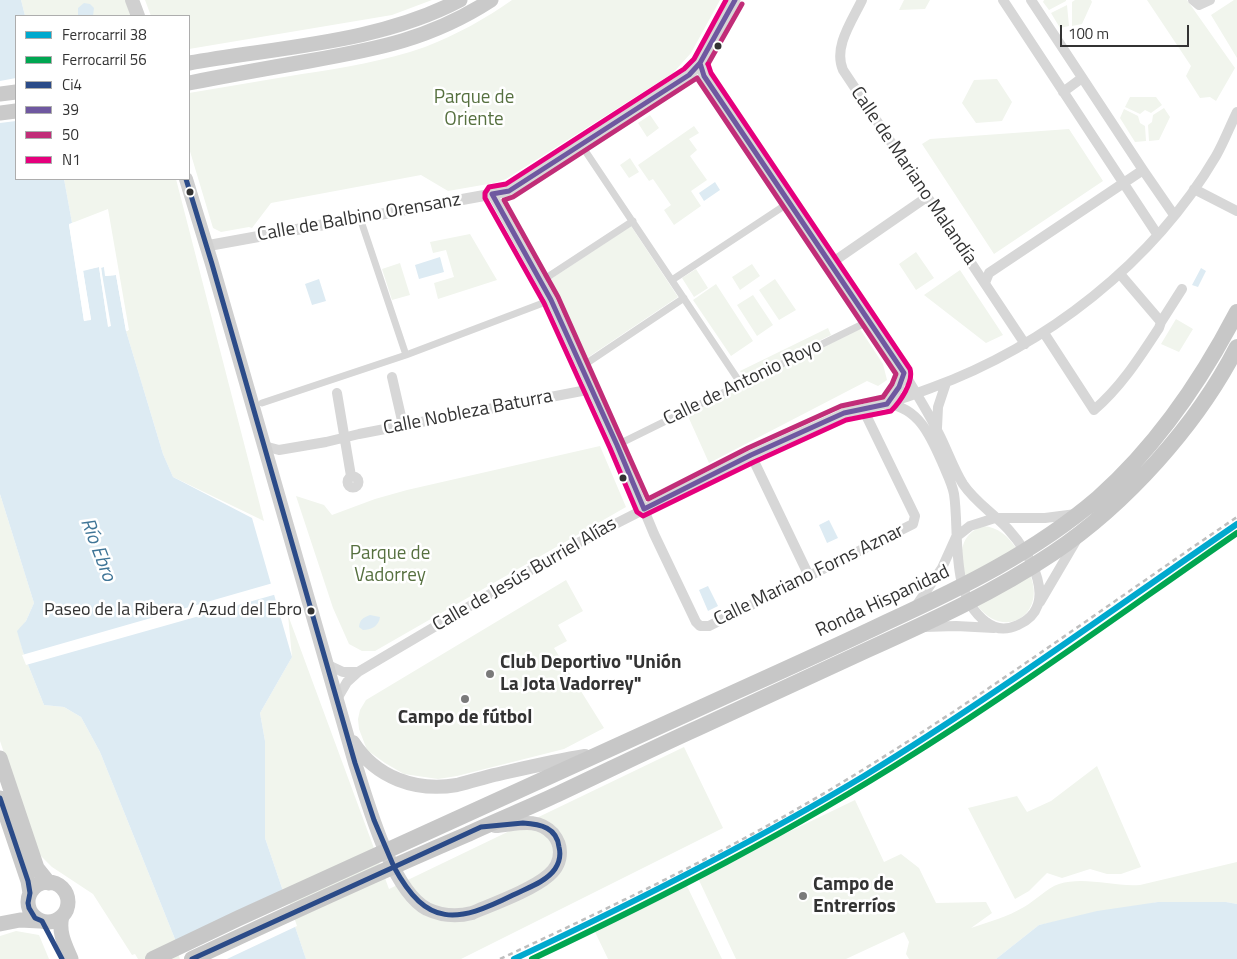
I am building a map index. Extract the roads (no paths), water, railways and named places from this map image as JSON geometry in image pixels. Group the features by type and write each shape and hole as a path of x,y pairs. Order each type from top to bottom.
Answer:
{"highway":[{"name":"Ronda Hispanidad","path":"192,959 556,795 970,602 1028,559 1042,541 1098,497 1150,445 1182,405 1218,349 1237,312"},
{"name":"Ronda Hispanidad","path":"153,959 1080,534 1130,490 1170,446 1194,415 1230,362 1237,348"}],"main road":[{"path":"132,0 138,15"},
{"path":"190,64 342,39 382,30 428,15 460,0"},
{"path":"190,83 380,48 436,30 491,0"},
{"path":"0,94 15,92"},
{"path":"0,113 15,110"},
{"path":"186,180 367,798 390,859 410,893 426,908 451,916 472,913 546,878 558,864 559,843 550,831 542,825 526,822 484,826"},
{"path":"346,731 366,759 376,768 402,782 425,787 459,784 546,762 602,754"},
{"path":"0,758 37,868 49,882 59,886 67,898 67,907 62,916 61,925 62,936 71,959"},
{"path":"0,798 4,821 28,881 30,895 28,903 32,914 41,921 62,959"},
{"path":"2,924 40,884 49,882"},
{"path":"2,924 20,920 53,922 62,916"}],"street":[{"name":"Calle de Balbino Orensanz","path":"206,246 509,191 681,82 700,63 735,0"},
{"name":"Calle de Mariano Malandía","path":"862,0 842,44 840,65 1025,344"},
{"path":"1003,0 1158,234"},
{"path":"1031,0 1174,214"},
{"path":"700,63 704,76 904,373 938,431 964,485 972,496 1011,532 1028,559 1039,584 1038,605"},
{"path":"1063,92 1082,78"},
{"name":"Calle de Jesús Burriel Alías","path":"337,699 347,682 358,672 568,548 751,455 844,413 887,404 946,383 981,368 1044,333 1070,315 1120,274 1158,234 1194,189 1217,156 1237,112"},
{"path":"586,152 741,384"},
{"path":"985,283 989,273 1143,170"},
{"path":"1194,189 1237,211"},
{"path":"492,194 550,300 592,389 644,509"},
{"path":"830,264 927,197"},
{"path":"672,280 790,202"},
{"path":"361,221 406,355"},
{"path":"540,282 633,221"},
{"path":"1120,274 1160,322"},
{"path":"1044,333 1094,410 1113,393 1131,370 1182,289"},
{"path":"581,367 684,298"},
{"path":"262,403 406,355 550,300"},
{"name":"Calle de Antonio Royo","path":"617,445 869,321"},
{"path":"388,361 403,426"},
{"path":"904,373 899,386 887,404 897,405 922,424 931,437 950,482 955,504 956,537 963,586 970,602 981,618 995,628"},
{"path":"334,379 351,476"},
{"path":"938,431 936,422 938,407 946,383"},
{"name":"Calle Nobleza Baturra","path":"264,446 279,450 592,389"},
{"name":"Calle Mariano Forns Aznar","path":"644,509 696,622 704,627 913,524 915,516 862,409"},
{"path":"269,462 279,450"},
{"path":"751,455 809,576"},
{"path":"911,611 926,593 942,568 956,537 975,523 995,518 1045,518 1077,514"},
{"path":"918,627 1006,628 1020,624 1030,617 1038,605 1080,534"},
{"path":"328,665 343,672 358,672"}],"water":[{"name":"Río Ebro","path":"0,0 21,0 25,15 15,15 15,180 64,180 72,223 69,225 84,321 91,319 83,270 99,267 108,326 101,267 104,267 106,276 116,275 126,331 163,454 173,477 252,518 292,657 260,713 265,741 265,838 306,959 183,959 100,752 81,717 64,707 44,705 23,652 17,631 26,621 34,603 0,494"},
{"path":"84,3 90,4 94,8 93,15 78,15 78,8"},
{"path":"715,182 720,190 704,201 699,193"},
{"path":"440,257 444,272 419,279 415,265"},
{"path":"1201,268 1206,271 1198,287 1192,285"},
{"path":"319,279 326,301 312,305 305,284"},
{"path":"829,520 838,538 827,543 819,525"},
{"path":"708,586 718,606 708,611 699,590"},
{"path":"370,615 380,617 378,623 374,627 363,630 359,627 360,622"},
{"path":"1158,902 1226,902 1237,904 1237,959 996,959 1039,925 1097,911"}],"railway":[{"path":"500,959 685,870 820,796 959,708 1237,517"}],"rail line":[{"name":"38","path":"514,959 691,872 864,776 959,716 1237,524"},
{"name":"56","path":"532,959 630,912 726,862 869,782 997,700 1237,533"}],"place":[{"name":"Paseo de la Ribera / Azud del Ebro","path":"311,611"},
{"name":"Club Deportivo \"Unión La Jota Vadorrey\"","path":"490,674"},
{"name":"Campo de fútbol","path":"465,699"},
{"name":"Campo de Entrerríos","path":"803,896"}],"park label":[{"name":"Parque de Oriente","path":"474,109"},
{"name":"Parque de Vadorrey","path":"390,565"}]}
